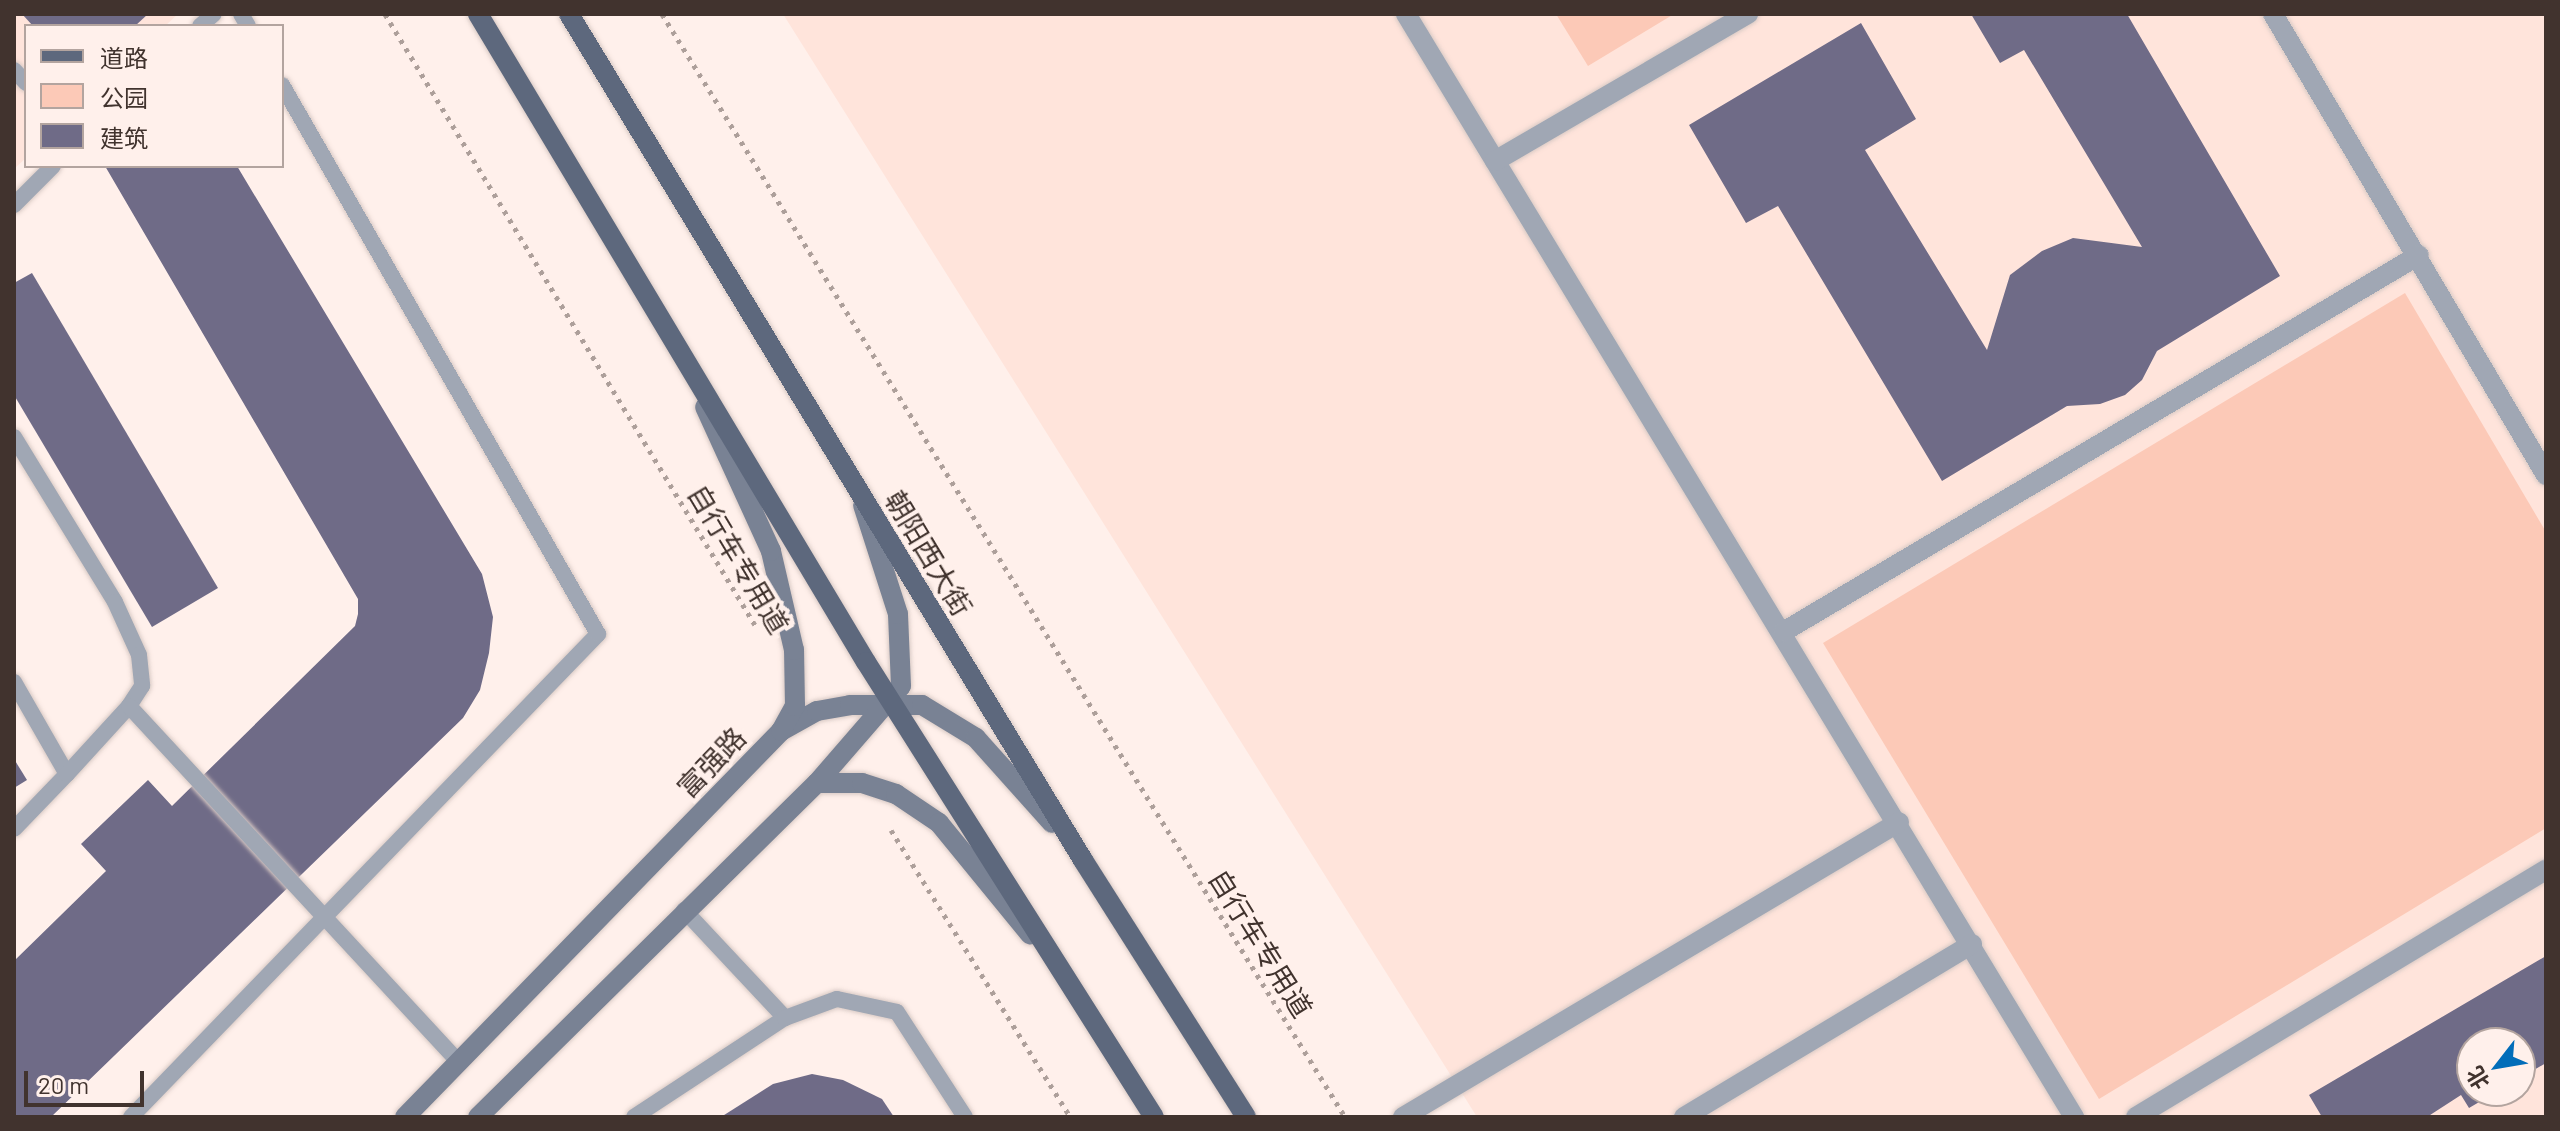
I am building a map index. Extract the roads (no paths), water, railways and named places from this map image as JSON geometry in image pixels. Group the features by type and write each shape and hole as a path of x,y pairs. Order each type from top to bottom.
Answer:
{"main road":[{"path":"478,14 889,704 1154,1117"},
{"name":"朝阳西大街","path":"569,14 1083,860 1246,1117"},
{"name":"富强路","path":"405,1117 781,731 796,693 794,650 771,551 683,360"},
{"path":"478,1117 684,910 817,783 889,704 901,686 898,614 858,491"},
{"path":"781,731 817,711 889,704 922,705 976,738 1083,860"},
{"path":"817,783 862,783 896,794 939,823 1075,993"}],"street":[{"path":"1406,14 1899,822 2074,1117"},
{"path":"1495,161 1748,14"},
{"path":"2273,14 2419,255 2423,274 2546,475"},
{"path":"1783,632 2419,255"},
{"path":"1403,1117 1899,822"},
{"path":"2136,1117 2546,870"},
{"path":"1684,1117 1972,944"}],"lane":[{"path":"131,1117 598,634 284,88"},
{"path":"14,205 51,168"},
{"path":"14,437 115,602 139,655 142,686 129,706 14,829"},
{"path":"14,682 67,774"},
{"path":"129,706 459,1062"},
{"path":"684,910 785,1018"},
{"path":"634,1117 785,1018 837,999 897,1012 965,1117"}]}
